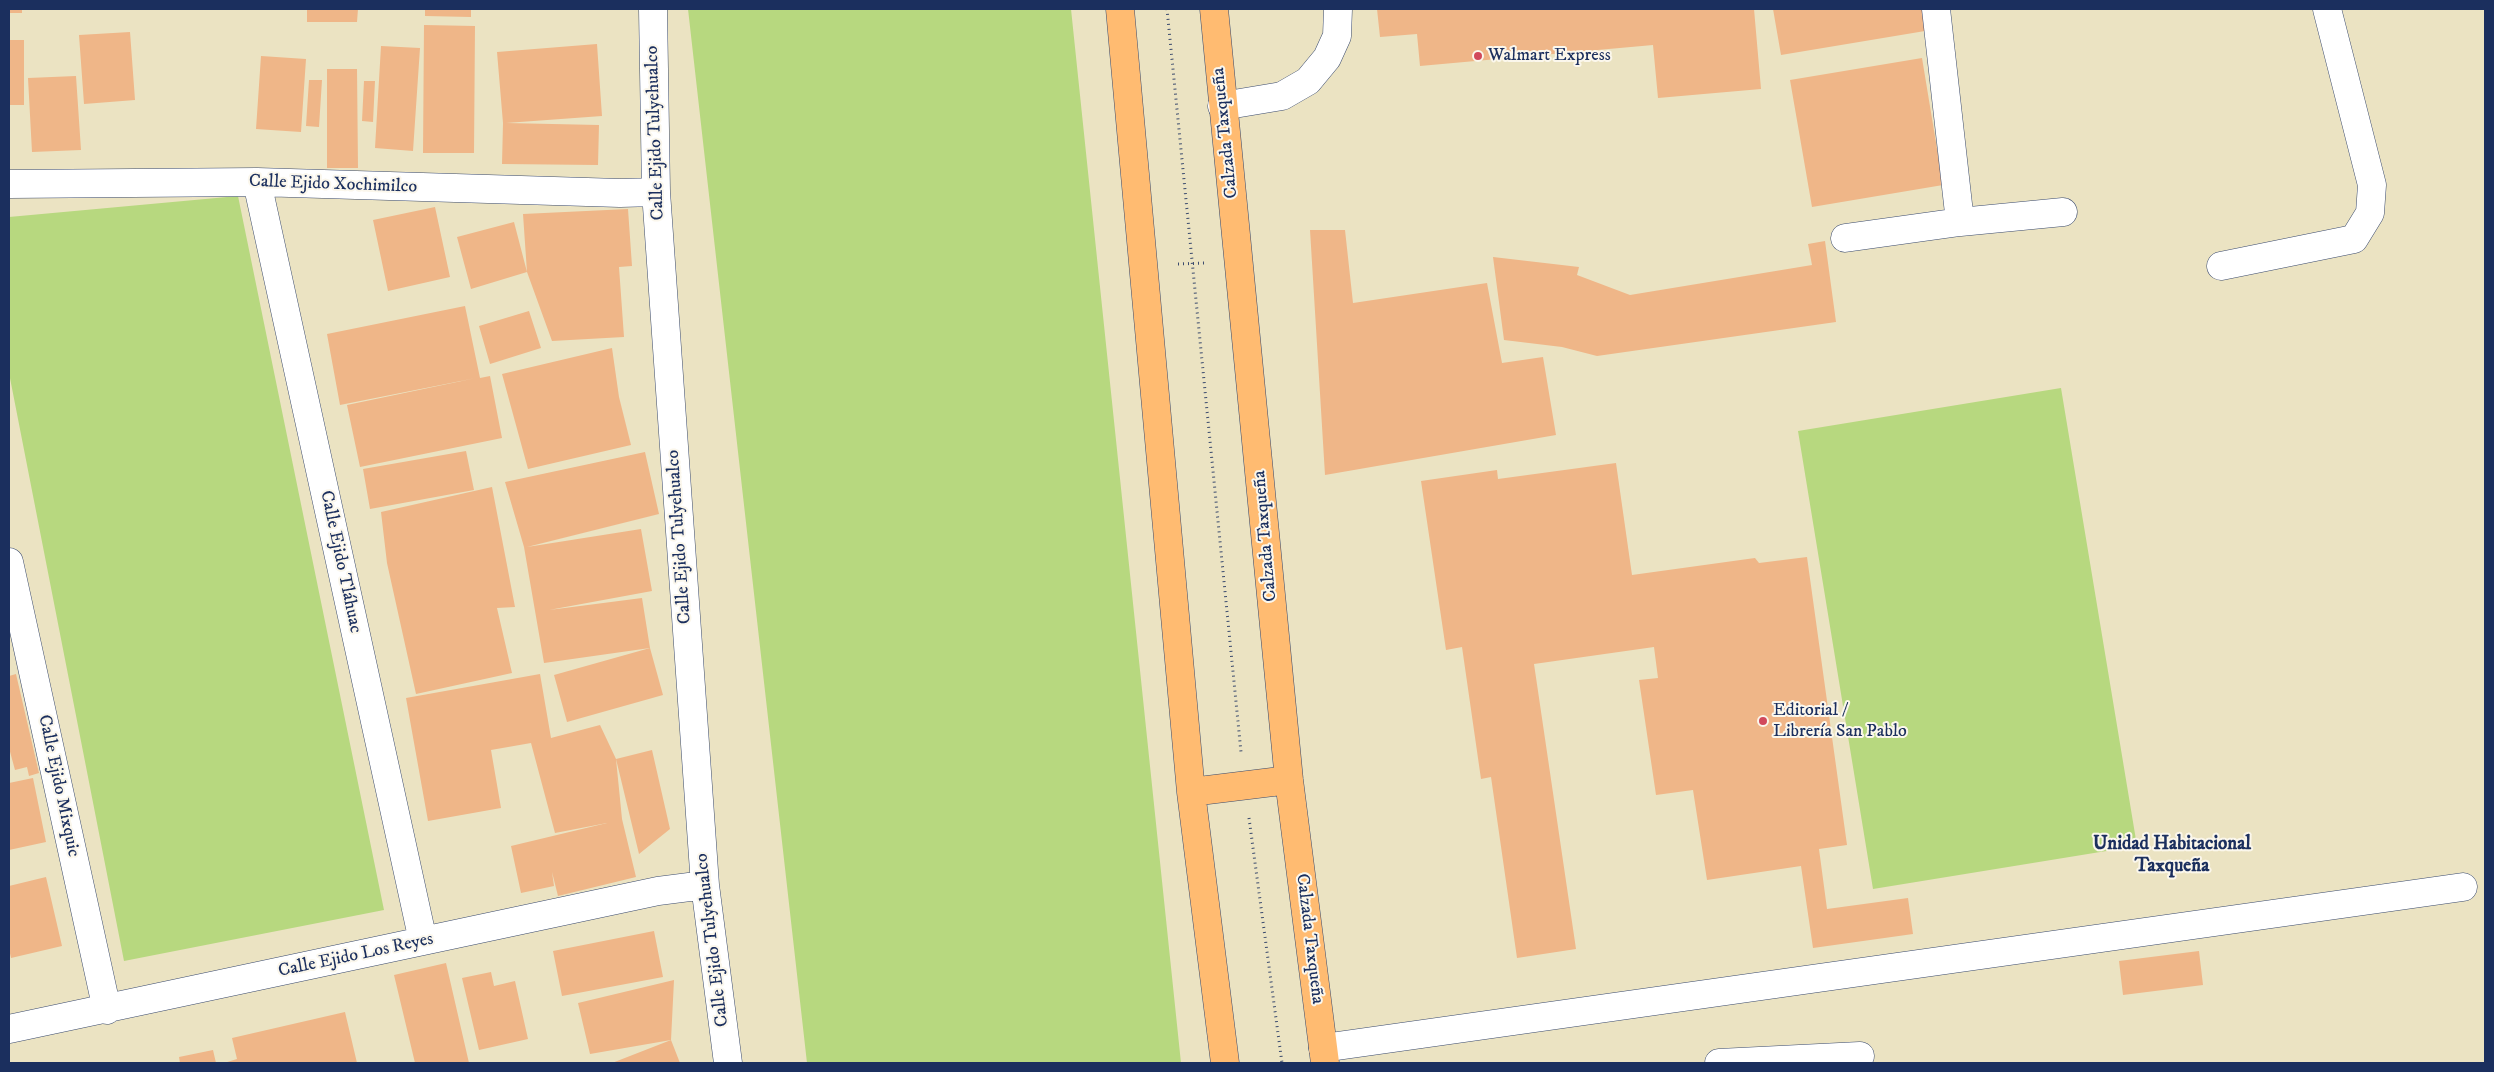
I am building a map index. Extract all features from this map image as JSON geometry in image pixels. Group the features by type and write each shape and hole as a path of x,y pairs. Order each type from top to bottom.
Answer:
{"main road":[{"path":"1120,9 1190,792 1226,1063"},
{"name":"Calzada Taxqueña","path":"1214,9 1289,780 1324,1055"},
{"path":"1190,792 1289,780"}],"street":[{"name":"Calle Ejido Tulyehualco","path":"653,9 656,192 704,885 728,1063"},
{"path":"1222,106 1282,96 1308,81 1328,58 1337,36 1338,9"},
{"path":"1936,9 1960,222"},
{"path":"2221,266 2354,239 2370,213 2372,186 2327,9"},
{"name":"Calle Ejido Xochimilco","path":"9,184 257,182 620,193 656,192"},
{"name":"Calle Ejido Tláhuac","path":"257,182 424,941"},
{"path":"1845,238 1960,222 2063,212"},
{"name":"Calle Ejido Mixquic","path":"9,562 107,1010"},
{"name":"Calle Ejido Los Reyes","path":"9,1029 107,1010 658,891 704,885"},
{"path":"1324,1055 2463,887"},
{"path":"1719,1063 1860,1056"}],"path":[{"path":"1167,9 1245,786 1282,1063"},
{"path":"1142,266 1240,262"}],"green space":[{"path":"688,9 1071,9 1181,1063 807,1063"},
{"path":"238,196 384,910 124,961 9,373 9,217"},
{"path":"2061,388 2137,846 1873,889 1798,431"}],"building":[{"path":"9,9 22,9 22,13 9,13"},
{"path":"307,9 358,9 357,22 307,22"},
{"path":"425,9 471,9 471,17 425,16"},
{"name":"Walmart Express","path":"1377,9 1754,9 1761,89 1658,98 1653,45 1420,66 1417,34 1380,37"},
{"path":"1773,9 1922,9 1925,31 1781,55"},
{"path":"424,25 475,26 474,153 423,153"},
{"path":"130,32 135,100 84,104 79,35"},
{"path":"9,40 24,40 24,105 9,105"},
{"path":"597,44 602,116 506,123 599,125 598,165 502,164 503,123 497,52"},
{"path":"381,46 420,48 413,151 375,148"},
{"path":"261,56 306,59 301,132 256,129"},
{"path":"1922,58 1943,185 1812,207 1790,80"},
{"path":"327,69 357,69 358,168 327,168"},
{"path":"76,76 81,150 32,152 28,78"},
{"path":"309,80 322,80 319,127 306,126"},
{"path":"364,81 375,81 373,122 362,121"},
{"path":"435,207 450,277 388,291 373,220"},
{"path":"628,209 632,266 619,267 624,337 552,341 527,272 523,214"},
{"path":"514,222 527,272 471,289 457,237"},
{"path":"1310,230 1345,230 1353,303 1487,283 1502,363 1543,357 1556,435 1325,475"},
{"path":"1825,241 1836,322 1597,356 1562,347 1504,340 1493,257 1579,267 1577,275 1630,295 1812,265 1808,244"},
{"path":"465,306 480,378 490,376 502,438 360,467 347,405 476,378 340,405 327,334"},
{"path":"529,311 541,348 490,364 479,326"},
{"path":"612,348 619,397 631,445 528,469 502,374"},
{"path":"466,451 474,490 370,509 363,469"},
{"path":"645,452 659,514 527,547 641,529 652,591 549,610 642,598 650,648 544,663 524,547 505,482"},
{"path":"1616,463 1632,575 1755,558 1759,563 1807,557 1847,845 1819,849 1827,909 1908,898 1913,934 1813,948 1801,866 1707,880 1693,790 1656,795 1639,680 1658,678 1654,647 1534,664 1576,949 1517,958 1491,777 1481,779 1462,647 1446,650 1421,481 1497,470 1498,479"},
{"path":"492,487 515,607 497,608 512,673 416,694 387,563 381,512"},
{"path":"650,648 663,695 567,722 554,675"},
{"path":"16,674 39,773 29,776 27,767 15,770 9,748 9,676"},
{"path":"540,674 551,738 600,725 616,759 622,819 636,877 558,896 552,872 554,886 521,893 511,846 607,823 555,833 531,743 491,750 501,808 428,821 406,698"},
{"path":"652,750 670,829 639,854 616,759"},
{"path":"33,778 46,842 9,850 9,783"},
{"path":"46,877 62,946 11,958 9,949 9,886"},
{"path":"654,931 663,977 562,996 553,951"},
{"path":"2199,951 2203,985 2123,995 2119,961"},
{"path":"446,963 469,1063 415,1063 394,975"},
{"path":"491,972 494,986 515,981 528,1039 479,1050 462,978"},
{"path":"674,980 671,1040 590,1054 578,1003"},
{"path":"345,1012 357,1063 224,1063 237,1059 232,1038"},
{"path":"671,1040 680,1063 612,1063"},
{"path":"213,1050 216,1063 180,1063 179,1057"}],"place":[{"name":"Walmart Express","path":"1478,56"},
{"name":"Editorial / Librería San Pablo","path":"1763,721"}],"district":[{"name":"Unidad Habitacional Taxqueña","path":"2172,856"}]}
